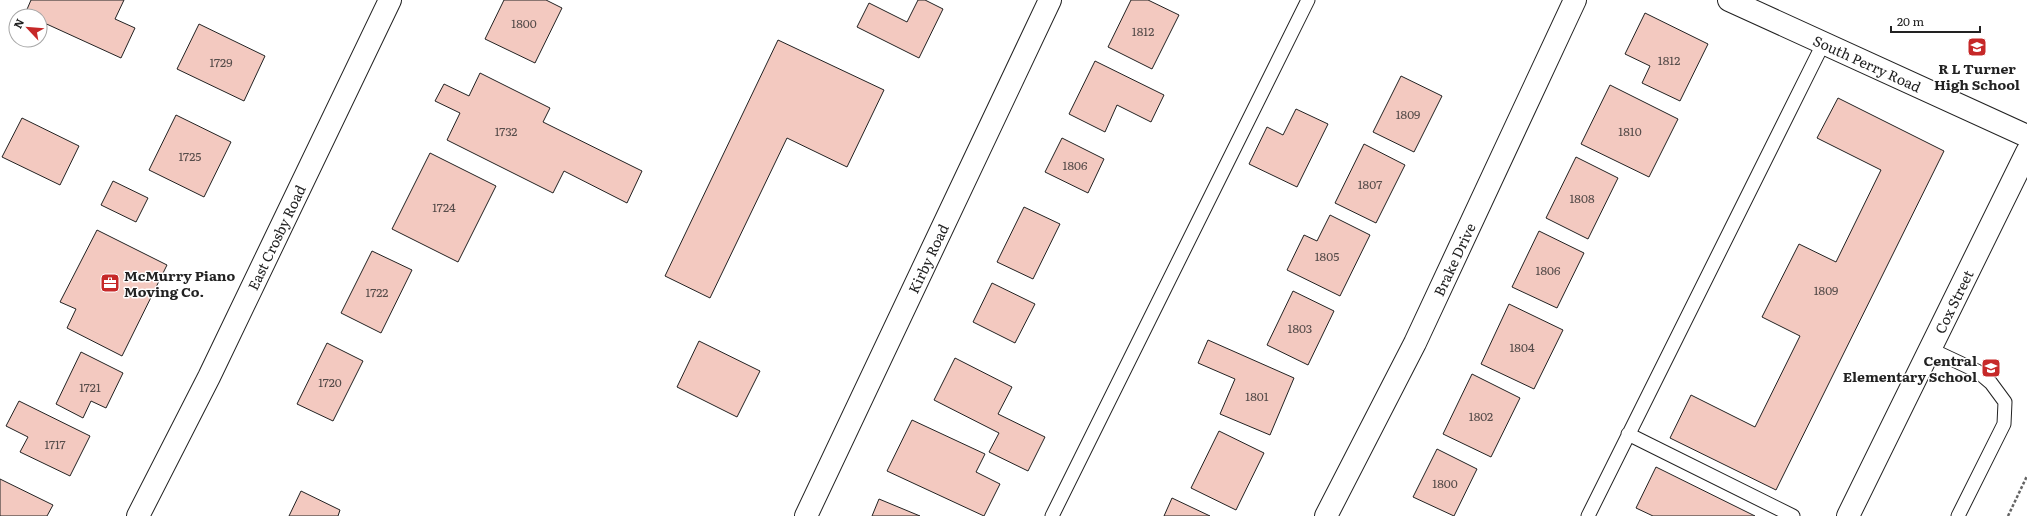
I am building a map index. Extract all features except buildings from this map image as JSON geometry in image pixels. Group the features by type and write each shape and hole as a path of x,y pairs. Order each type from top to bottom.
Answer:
{"street":[{"name":"Kirby Road","path":"806,516 1050,0"},
{"name":"Brake Drive","path":"1326,516 1414,343 1575,0"},
{"name":"South Perry Road","path":"1729,0 2027,136"},
{"name":"East Crosby Road","path":"138,516 209,377 386,1"},
{"name":"Cox Street","path":"1848,516 2027,152"}],"lane":[{"path":"1052,516 1308,0"},
{"path":"1588,516 1823,44"},
{"path":"1930,349 1977,372 1991,383 2005,402 2004,424 1958,516"},
{"path":"1628,434 1793,516"}],"path":[{"path":"2008,516 2027,476"}],"place":[{"name":"R L Turner High School","path":"1977,47"},
{"name":"McMurry Piano Moving Co.","path":"110,283"},
{"name":"Central Elementary School","path":"1991,368"}]}
